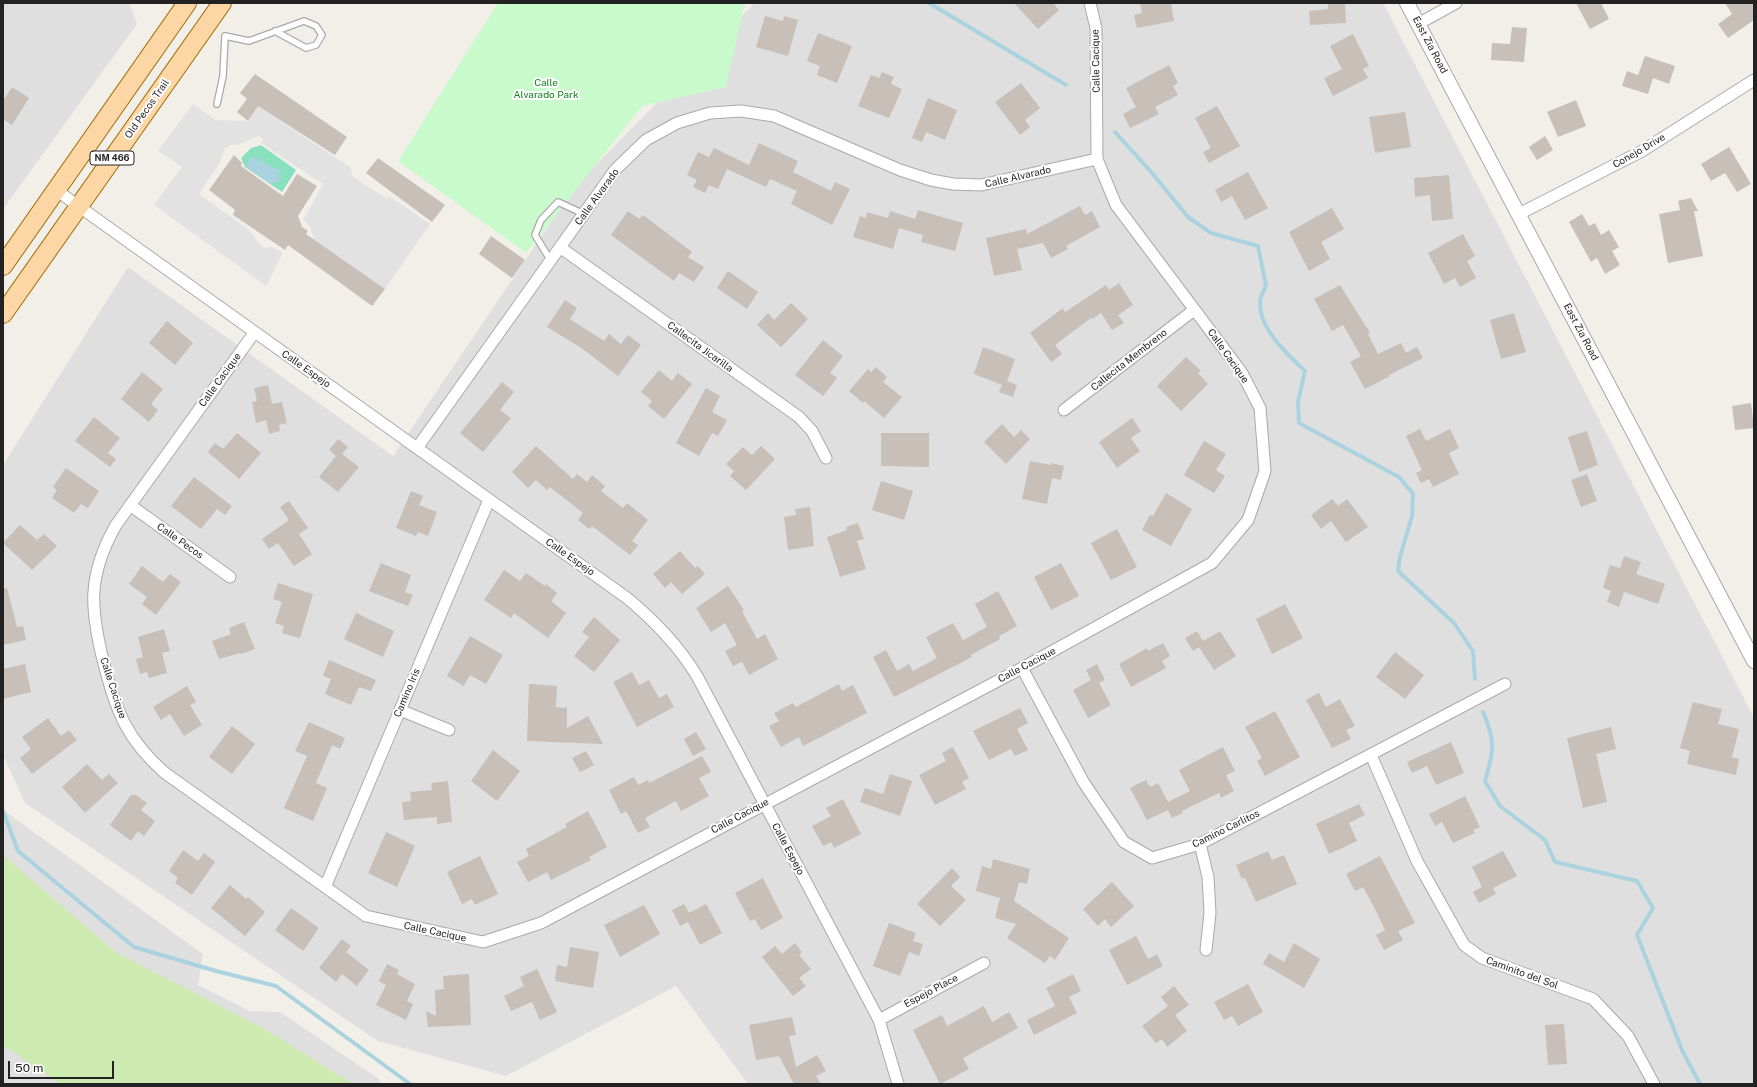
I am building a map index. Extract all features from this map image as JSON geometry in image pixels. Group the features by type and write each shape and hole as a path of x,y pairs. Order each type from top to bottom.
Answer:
{"main road":[{"name":"NM 466","path":"6,256 56,190 187,3"},
{"name":"Old Pecos Trail","path":"3,314 222,3"}],"street":[{"name":"Calle Cacique","path":"254,333 116,525 105,548 97,573 93,602 95,627 114,699 125,726 142,751 165,773 366,916 482,942 541,923 1022,668 1212,563 1248,520 1265,471 1260,408 1242,373 1116,205 1097,159 1096,28 1090,3"},
{"name":"East Zia Road","path":"1407,3 1754,661"},
{"path":"1418,24 1456,3"},
{"name":"Conejo Drive","path":"1519,214 1642,151 1754,80"},
{"name":"Calle Alvarado","path":"417,448 561,248 615,170 646,140 677,123 710,113 741,111 774,116 900,170 931,180 953,184 981,185 1097,159"},
{"name":"Calle Espejo","path":"56,190 254,333 627,598 665,632 677,646 697,676 879,1020 898,1084"},
{"name":"Callecita Jicarilla","path":"561,248 799,417 812,431 826,458"},
{"name":"Callecita Membreno","path":"1064,410 1194,310"},
{"name":"Camino Iris","path":"325,887 489,500"},
{"name":"Calle Pecos","path":"130,506 230,577"},
{"name":"Camino Carlitos","path":"1022,668 1084,783 1124,842 1152,858 1200,844 1506,684"},
{"path":"400,710 449,730"},
{"name":"Caminito del Sol","path":"1370,755 1417,861 1464,945 1482,958 1593,999 1628,1036 1654,1084"},
{"path":"1200,844 1208,877 1210,913 1206,950"},
{"name":"Espejo Place","path":"879,1020 984,963"}],"lane":[{"path":"217,104 223,76 225,36 249,41 275,31 304,21 316,26 322,35 316,45 306,48 275,31"},
{"path":"551,261 535,235 541,220 558,202 584,214"}],"shaded area":[{"path":"3,3 129,3 137,24 3,209"},
{"path":"755,3 1383,3 1754,718 1754,1084 748,1084 676,986 506,1076 378,1041 25,803 3,755 3,465 128,267 393,456 576,185"},
{"path":"193,104 215,120 240,121 248,121 258,106 351,168 352,176 387,199 389,196 430,224 385,289 314,240 310,226 303,220 323,184 261,143 264,139 258,136 238,145 231,145 225,148 220,162 199,194 249,230 258,242 265,248 272,247 283,253 266,286 154,205 182,167 158,151"},
{"path":"3,810 203,954 198,985 250,1011 280,1012 379,1079 380,1084 3,1084"}],"green space":[{"name":"Calle Alvarado Park","path":"498,3 745,3 726,87 642,106 526,253 398,161"},
{"path":"261,145 296,170 282,192 245,167 241,158 251,148"},
{"path":"3,855 115,952 261,1027 353,1084 61,1084 3,1045"}],"water":[{"path":"251,157 254,157 280,171 279,175 281,177 277,183 275,182 271,184 247,168 246,165"}],"building":[{"path":"1014,3 1053,3 1059,10 1038,29"},
{"path":"1140,3 1171,3 1174,21 1137,28 1134,15 1142,13"},
{"path":"1328,3 1345,3 1346,23 1310,25 1309,11 1328,9"},
{"path":"1576,3 1601,3 1609,19 1590,29"},
{"path":"1725,3 1754,3 1754,20 1728,38 1718,24 1732,14"},
{"path":"765,16 783,21 784,16 798,20 788,56 756,47"},
{"path":"1512,27 1527,28 1524,62 1491,60 1492,43 1510,44"},
{"path":"818,33 852,46 837,83 817,75 820,66 807,61"},
{"path":"1353,34 1369,66 1363,69 1368,78 1333,96 1324,78 1342,69 1330,46"},
{"path":"1645,56 1675,66 1669,84 1653,78 1648,94 1622,86 1627,71 1638,75"},
{"path":"1169,65 1178,83 1173,86 1178,95 1155,107 1159,114 1130,128 1123,114 1136,107 1126,88"},
{"path":"882,72 894,77 891,84 902,89 889,118 858,106 871,75 879,78"},
{"path":"255,74 347,137 335,155 258,106 248,121 237,112 247,99 240,93"},
{"path":"1021,83 1040,108 1025,120 1030,127 1020,135 995,102"},
{"path":"12,87 29,98 12,125 3,119 3,101"},
{"path":"928,98 957,110 945,140 926,132 922,142 912,138"},
{"path":"1576,100 1586,126 1558,137 1547,112"},
{"path":"1217,106 1240,146 1209,163 1203,152 1211,148 1195,118"},
{"path":"1405,112 1411,147 1375,153 1369,117"},
{"path":"1545,136 1553,150 1537,160 1529,147"},
{"path":"759,143 798,161 793,172 831,191 835,182 850,189 832,225 791,204 797,191 770,179 766,187 727,169 718,189 709,185 705,193 693,187 697,180 687,175 698,152 709,157 714,148 749,165"},
{"path":"1729,147 1751,184 1737,192 1725,173 1711,181 1701,164"},
{"path":"234,155 242,163 241,166 283,196 297,174 317,186 298,216 302,227 308,231 306,234 385,289 372,306 288,245 285,250 233,215 235,210 209,190"},
{"path":"378,158 445,205 432,222 366,173"},
{"path":"1248,172 1268,208 1245,220 1232,196 1221,202 1215,190"},
{"path":"1449,175 1453,219 1432,221 1430,195 1415,197 1414,178"},
{"path":"1691,198 1698,211 1694,211 1703,256 1668,263 1659,214 1680,210 1678,201"},
{"path":"1080,206 1085,215 1092,211 1100,227 1066,246 1068,249 1051,258 1043,243 1017,249 1022,270 994,276 986,238 1026,229 1027,234"},
{"path":"1332,208 1344,229 1321,242 1330,259 1309,271 1289,232"},
{"path":"918,210 963,223 955,251 921,242 923,235 899,228 893,249 853,237 860,216 866,218 867,212 888,218 890,211 915,219"},
{"path":"628,211 639,219 643,215 692,252 688,257 704,267 694,282 679,273 674,281 611,235"},
{"path":"1582,214 1589,226 1595,223 1601,235 1609,230 1619,247 1612,251 1620,265 1605,274 1597,258 1591,262 1569,222"},
{"path":"1463,234 1475,256 1467,261 1476,278 1460,287 1455,278 1444,284 1428,253"},
{"path":"491,236 525,260 512,278 479,254"},
{"path":"728,271 758,292 747,309 717,288"},
{"path":"1119,283 1133,305 1118,315 1124,323 1112,330 1101,313 1092,319 1091,318 1055,345 1062,354 1051,362 1030,333 1063,308 1065,312 1106,285 1109,290"},
{"path":"1340,285 1370,333 1368,334 1378,354 1401,343 1406,353 1417,347 1423,358 1365,389 1350,362 1361,356 1343,325 1332,331 1314,299"},
{"path":"565,300 577,308 570,319 604,341 609,334 621,344 628,335 641,345 618,376 580,347 547,327"},
{"path":"791,303 808,319 781,347 757,325 768,313 774,320"},
{"path":"1514,313 1526,352 1501,359 1490,320"},
{"path":"167,321 193,343 175,365 149,343"},
{"path":"823,340 843,356 830,373 837,378 823,396 795,375"},
{"path":"983,347 1015,359 1007,381 1017,385 1013,397 999,392 1002,385 974,374"},
{"path":"1186,357 1201,371 1198,373 1208,384 1181,411 1157,386"},
{"path":"876,367 887,377 883,382 902,397 884,418 864,401 863,403 849,391 868,369 871,372"},
{"path":"659,370 672,381 678,373 692,384 664,419 648,406 652,401 641,392"},
{"path":"142,372 163,389 151,404 158,410 149,422 121,399"},
{"path":"502,382 514,392 500,410 511,418 483,452 460,433"},
{"path":"268,385 272,404 282,402 287,423 279,425 280,431 269,434 266,420 256,423 252,402 257,401 254,388"},
{"path":"706,388 720,396 712,412 727,420 718,436 712,433 699,456 676,443"},
{"path":"1751,403 1754,428 1735,430 1732,406"},
{"path":"94,417 120,438 108,453 116,459 110,467 75,441"},
{"path":"1132,418 1141,431 1131,438 1140,451 1117,468 1099,442"},
{"path":"1002,424 1014,437 1021,430 1030,439 1006,464 984,442"},
{"path":"1420,429 1426,441 1450,429 1459,448 1449,453 1459,474 1433,487 1429,479 1421,483 1416,473 1422,470 1406,436"},
{"path":"1587,431 1598,465 1579,472 1568,437"},
{"path":"237,433 261,453 239,479 208,452 215,443 223,449"},
{"path":"881,433 929,433 929,467 881,466"},
{"path":"338,439 348,447 342,454 359,467 338,492 319,477 336,456 329,450"},
{"path":"1204,441 1226,454 1216,470 1225,476 1214,493 1184,475"},
{"path":"536,446 573,479 577,474 587,482 592,475 605,486 601,491 623,508 627,503 648,520 632,541 638,545 630,555 592,526 589,529 578,520 583,513 550,487 547,490 536,480 528,488 512,472"},
{"path":"761,446 775,459 746,490 730,476 734,471 726,464 743,447 752,455"},
{"path":"1030,461 1064,466 1061,480 1052,478 1047,504 1022,499"},
{"path":"66,468 99,491 88,508 81,504 74,513 52,498 57,490 53,487"},
{"path":"1587,474 1597,501 1581,507 1571,480"},
{"path":"194,477 232,506 225,515 217,509 201,529 171,506"},
{"path":"881,481 913,491 904,520 872,510"},
{"path":"411,491 423,496 419,505 437,512 428,536 418,532 416,536 396,528"},
{"path":"1166,493 1192,509 1171,546 1142,530 1150,515 1153,516"},
{"path":"1332,499 1338,506 1347,499 1368,527 1346,542 1331,521 1321,529 1311,515"},
{"path":"289,501 308,528 299,534 312,554 294,566 278,543 269,549 262,539 289,520 280,507"},
{"path":"810,507 814,546 788,550 784,517 796,515 795,509"},
{"path":"858,523 864,539 857,541 866,569 840,577 827,537 847,530 846,527"},
{"path":"20,525 37,540 44,534 57,546 32,570 3,543"},
{"path":"1117,529 1137,567 1111,580 1091,543"},
{"path":"680,551 695,568 698,566 705,574 682,594 671,582 665,588 653,574"},
{"path":"1624,556 1641,562 1636,574 1665,584 1658,604 1624,592 1619,607 1607,602 1611,591 1603,588 1610,565 1620,568"},
{"path":"381,563 411,575 405,592 413,595 408,606 369,591"},
{"path":"1061,563 1079,596 1051,610 1034,577"},
{"path":"142,566 163,582 170,574 181,582 156,615 142,604 147,597 129,584"},
{"path":"504,570 520,581 526,573 545,586 546,584 557,593 551,601 566,613 548,638 514,613 511,618 484,600"},
{"path":"278,583 313,594 300,638 282,633 284,626 275,623 282,602 273,599"},
{"path":"728,586 744,610 742,611 757,639 765,634 778,659 749,675 742,662 733,666 725,651 737,645 725,623 711,632 696,608"},
{"path":"7,588 17,627 23,626 26,640 3,645 3,589"},
{"path":"998,591 1017,626 999,636 1000,639 971,655 972,657 894,697 873,657 886,650 897,671 909,664 913,671 937,658 926,637 953,623 963,640 987,627 975,604"},
{"path":"1285,604 1303,638 1272,654 1256,619"},
{"path":"356,613 394,631 383,657 344,639"},
{"path":"594,617 620,640 594,672 574,656 589,637 582,632"},
{"path":"244,622 255,649 219,659 212,641 231,634 229,628"},
{"path":"164,629 170,651 162,653 167,673 149,678 147,672 140,674 136,659 143,657 138,637"},
{"path":"1197,631 1203,641 1220,631 1236,656 1214,670 1199,647 1193,651 1185,638"},
{"path":"470,636 503,655 486,684 470,675 464,686 447,676"},
{"path":"1163,643 1170,656 1162,661 1166,668 1131,687 1119,664 1147,648 1148,651"},
{"path":"1395,652 1424,675 1405,699 1376,677"},
{"path":"329,660 376,680 371,691 359,687 351,705 325,694 331,679 323,676"},
{"path":"25,664 31,692 3,699 3,669"},
{"path":"1097,664 1105,680 1099,683 1111,705 1088,718 1073,690 1091,680 1086,670"},
{"path":"632,672 639,685 649,680 659,698 667,694 674,707 637,727 613,682"},
{"path":"529,684 557,686 556,707 567,707 567,728 588,716 603,744 527,741"},
{"path":"839,684 842,691 853,685 867,713 803,746 799,737 781,747 769,726 779,721 774,713 793,703 796,707"},
{"path":"187,686 196,702 190,705 202,725 184,736 170,714 161,720 153,707"},
{"path":"1319,693 1326,707 1340,699 1355,726 1346,730 1351,739 1332,748 1306,700"},
{"path":"1693,702 1722,709 1718,724 1739,729 1732,757 1739,759 1736,775 1687,764 1690,751 1680,748"},
{"path":"1020,708 1028,723 1017,729 1028,750 1015,756 1011,749 989,760 973,731"},
{"path":"1275,711 1300,757 1265,776 1257,761 1262,758 1245,727"},
{"path":"48,718 61,736 69,730 77,740 32,774 20,758 31,749 22,737"},
{"path":"309,722 345,738 340,749 332,745 316,783 327,788 313,821 284,808 307,756 295,751"},
{"path":"232,726 255,744 232,774 209,757"},
{"path":"1611,727 1616,749 1596,754 1607,802 1583,808 1567,738"},
{"path":"696,732 706,749 693,756 684,739"},
{"path":"1451,742 1464,773 1436,785 1427,766 1412,773 1407,762"},
{"path":"953,747 969,778 962,782 966,789 935,805 919,775 946,761 942,753"},
{"path":"1223,747 1235,771 1226,775 1234,791 1221,798 1219,793 1182,811 1183,813 1172,818 1168,810 1147,820 1130,788 1146,780 1150,787 1158,783 1168,802 1190,791 1179,770"},
{"path":"493,750 520,771 497,801 471,781"},
{"path":"586,751 594,765 580,772 572,758"},
{"path":"702,756 711,772 699,778 709,796 681,811 676,801 645,818 650,827 638,833 626,811 621,814 609,790 634,777 638,785 648,780 649,783"},
{"path":"87,764 102,780 109,774 118,783 85,813 62,787"},
{"path":"890,774 912,781 900,816 860,802 865,788 883,794"},
{"path":"448,781 452,822 437,824 437,817 404,820 402,802 411,801 410,792 432,790 431,783"},
{"path":"131,795 136,795 147,803 141,810 155,821 144,836 138,831 131,841 110,825"},
{"path":"1465,796 1480,827 1473,830 1475,833 1453,843 1442,822 1435,826 1429,814"},
{"path":"843,799 861,834 834,848 831,842 823,846 812,826 831,816 826,808"},
{"path":"1359,804 1365,815 1349,823 1357,841 1329,854 1316,824"},
{"path":"588,811 607,847 589,857 591,860 551,880 547,872 528,882 517,862 529,856 526,849 567,827 565,824"},
{"path":"386,832 415,846 397,887 368,873"},
{"path":"183,850 198,861 204,853 215,862 192,895 175,883 178,878 169,871"},
{"path":"1268,851 1272,860 1284,855 1297,884 1256,902 1245,878 1242,879 1236,865"},
{"path":"1503,851 1517,876 1493,888 1496,894 1479,903 1473,892 1482,887 1472,867"},
{"path":"480,856 498,894 475,905 472,899 462,904 447,872"},
{"path":"1380,856 1415,923 1398,931 1403,940 1384,950 1376,935 1385,930 1375,909 1363,887 1355,891 1346,874"},
{"path":"993,859 1030,869 1027,884 1019,882 1014,901 1069,938 1055,960 1050,956 1045,963 1007,938 1016,924 995,918 1000,898 976,891 982,866 991,869"},
{"path":"952,868 960,877 951,886 966,900 940,926 917,904"},
{"path":"763,878 783,918 761,930 755,919 750,921 735,893"},
{"path":"1112,882 1134,906 1111,927 1105,919 1098,926 1083,909"},
{"path":"230,885 246,899 248,897 265,912 245,936 211,908"},
{"path":"684,904 689,913 706,904 722,933 700,945 688,922 680,926 672,910"},
{"path":"644,905 660,934 620,957 604,925"},
{"path":"291,908 319,928 303,951 275,930"},
{"path":"889,923 916,933 913,941 923,944 919,956 909,952 900,976 873,966"},
{"path":"1136,936 1148,959 1157,954 1163,966 1127,985 1109,950"},
{"path":"342,939 351,946 346,952 369,970 357,986 342,974 336,982 319,968"},
{"path":"795,943 802,952 799,955 811,969 799,978 806,986 793,996 762,957 775,946 782,954"},
{"path":"1294,943 1320,959 1304,988 1263,964 1269,953 1284,962"},
{"path":"570,947 599,952 593,988 555,981 557,965 567,967"},
{"path":"387,964 399,970 397,974 415,984 407,1001 413,1004 406,1020 376,1005 386,985 379,981"},
{"path":"537,969 557,1012 540,1020 532,1002 511,1011 504,996 524,986 520,977"},
{"path":"469,974 471,1025 428,1027 426,1011 436,1016 435,990 444,989 443,976"},
{"path":"1073,974 1081,991 1069,997 1077,1013 1034,1035 1027,1020 1055,1006 1046,988"},
{"path":"1248,984 1263,1012 1238,1026 1232,1016 1224,1020 1214,1002"},
{"path":"1174,986 1189,1005 1175,1015 1187,1031 1167,1047 1162,1039 1156,1043 1142,1026 1168,1006 1161,997"},
{"path":"984,1006 992,1022 1009,1012 1018,1028 963,1058 969,1069 940,1084 913,1030 942,1015 947,1026"},
{"path":"792,1017 796,1035 789,1036 796,1067 817,1055 826,1071 816,1076 821,1084 794,1084 779,1056 756,1060 749,1025"},
{"path":"1564,1024 1567,1064 1548,1065 1545,1025"}],"waterway":[{"path":"929,3 1066,85"},
{"path":"1115,132 1152,173 1188,217 1211,233 1258,246 1266,286 1261,297 1260,307 1262,318 1267,328 1281,347 1305,371 1298,402 1299,423 1399,477 1413,494 1412,516 1400,557 1398,571 1454,623 1473,651 1475,679"},
{"path":"1483,712 1492,739 1492,754 1485,781 1500,806 1545,840 1555,862 1637,881 1653,908 1637,935 1682,1050 1700,1084"},
{"path":"3,811 18,851 134,947 216,971 276,986 410,1084"}]}
